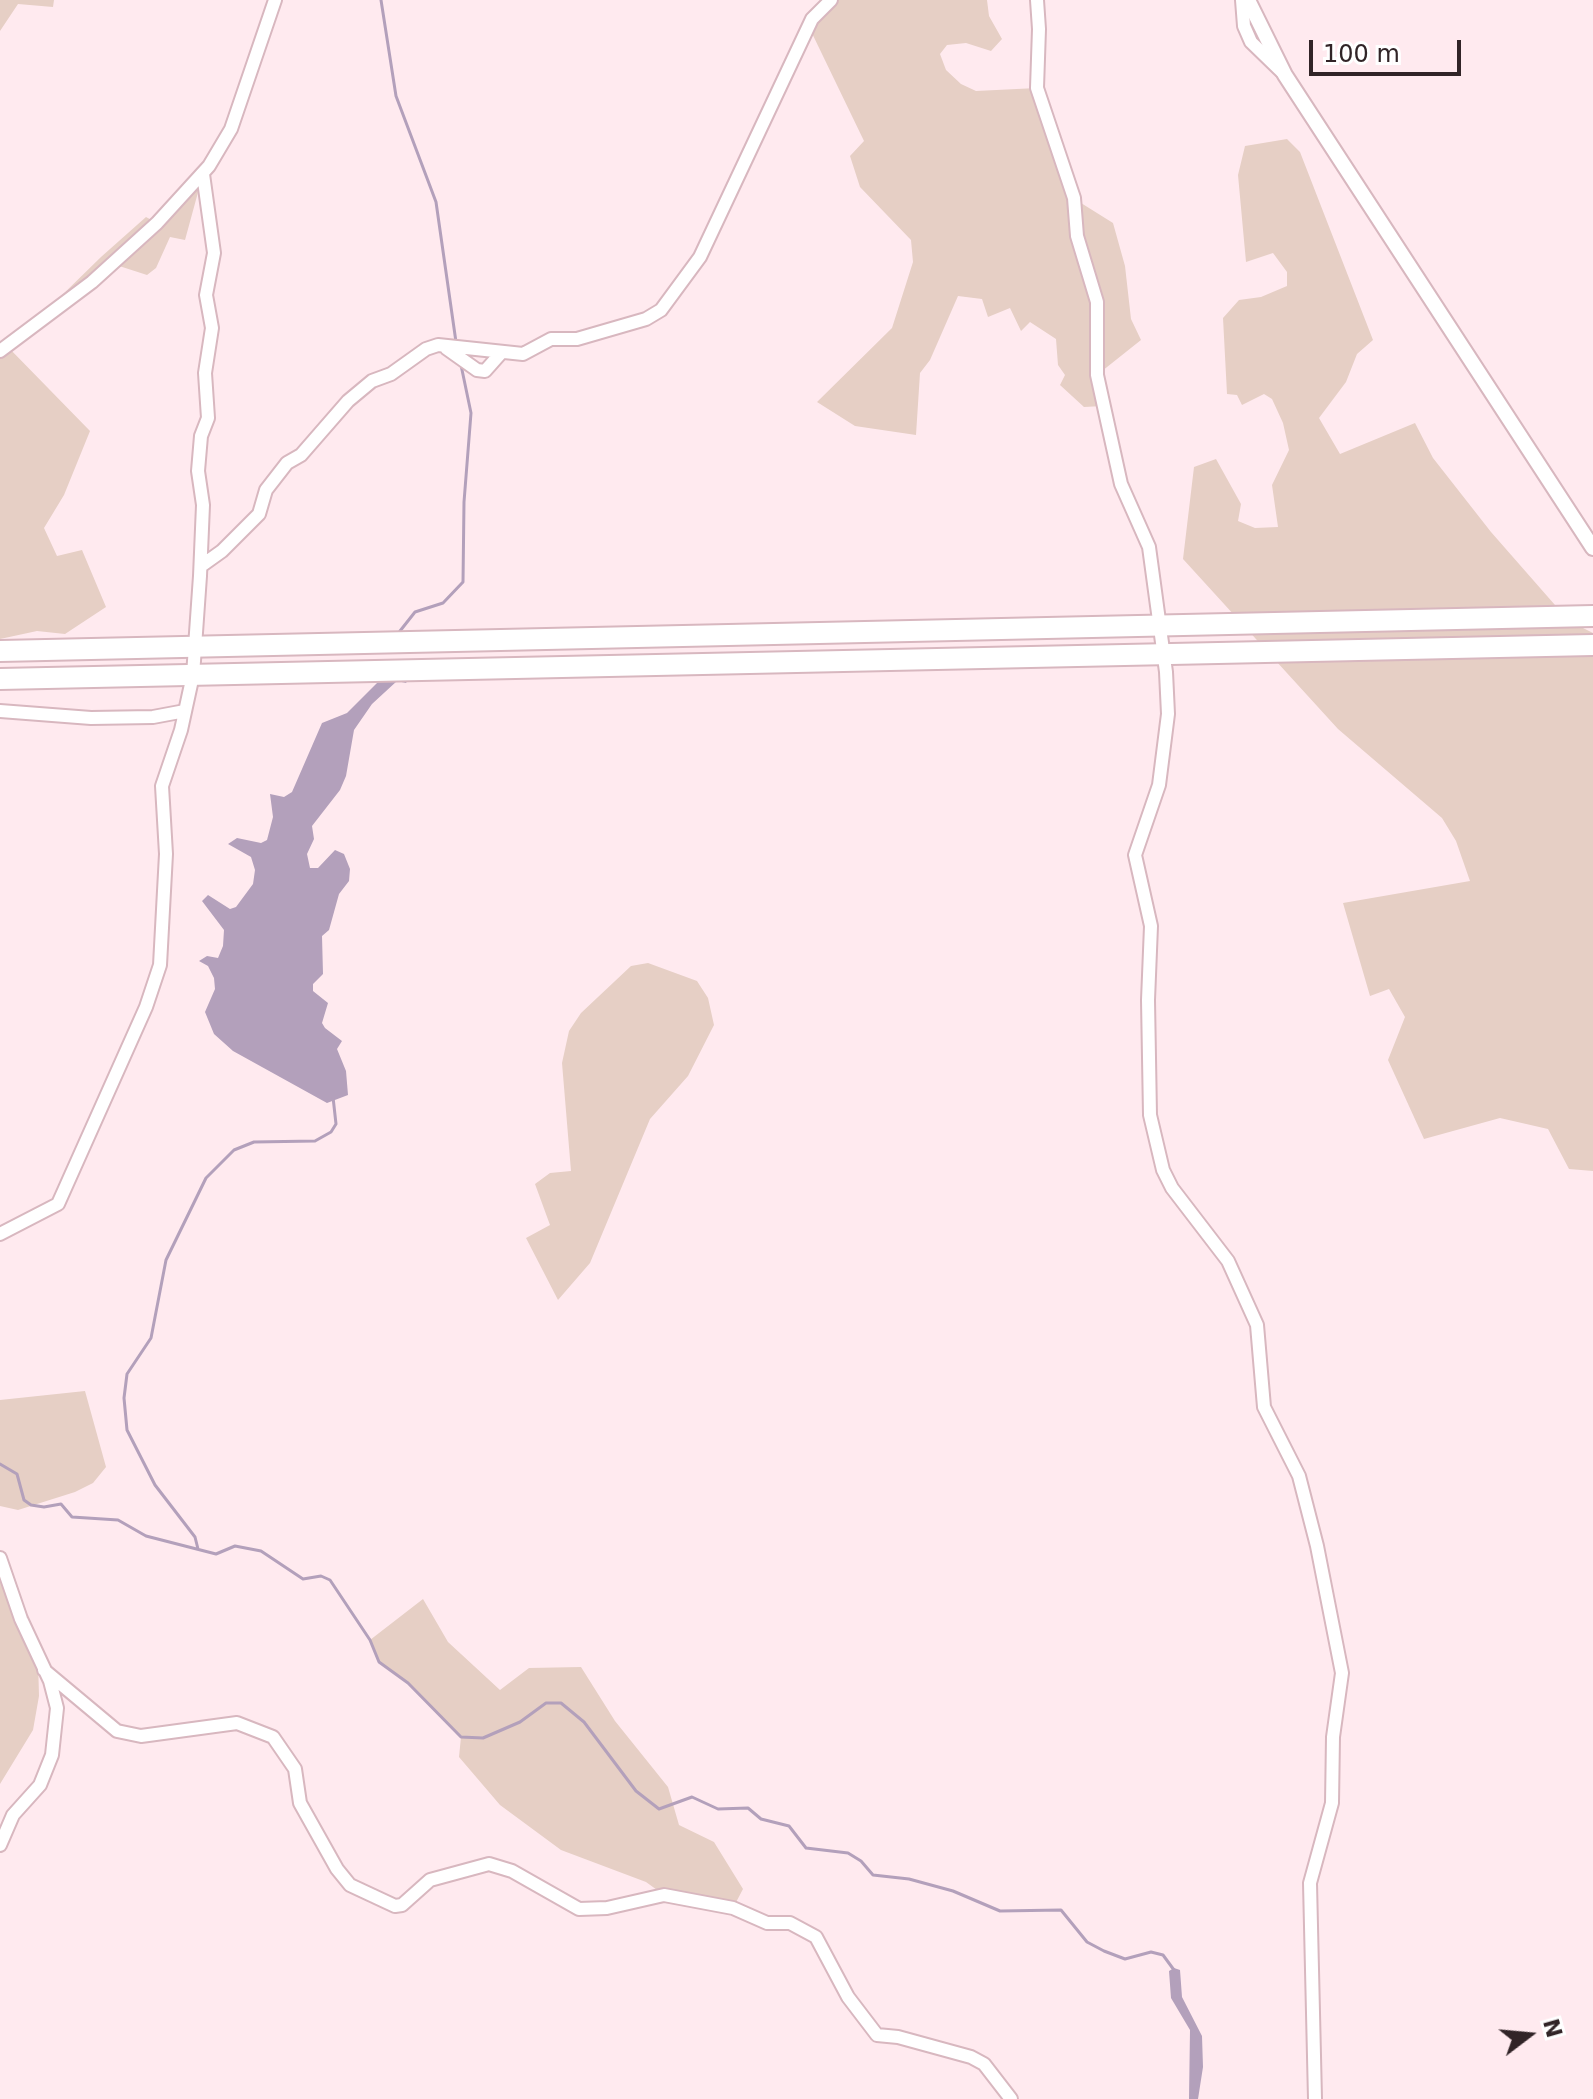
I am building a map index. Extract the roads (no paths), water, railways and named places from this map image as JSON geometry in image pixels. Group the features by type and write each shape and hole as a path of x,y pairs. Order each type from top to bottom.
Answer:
{"highway":[{"path":"0,651 1593,616"},
{"path":"0,679 1593,645"}],"street":[{"path":"0,351 92,282 157,223 203,174 231,129 275,0"},
{"path":"201,566 222,551 259,514 266,490 287,463 301,455 348,401 372,381 391,374 426,349 443,346 523,354 551,339 577,339 646,319 661,310 700,257 812,19 831,0"},
{"path":"1037,0 1037,88 1074,198 1077,236 1097,302 1097,375 1121,484 1149,547 1163,653 1168,714 1153,812 1135,855 1151,926 1148,1000 1150,1115 1167,1179 1228,1261 1257,1325 1264,1407 1299,1476 1317,1546 1342,1673 1333,1737 1332,1803 1310,1883 1315,2099"},
{"path":"1242,0 1244,26 1251,42 1285,75"},
{"path":"1248,0 1285,75 1593,548"},
{"path":"0,1234 58,1204 148,999 163,943 162,786 193,675 201,566 203,505 198,471 201,436 208,418 205,373 212,328 206,295 214,253 203,174"},
{"path":"443,346 477,370 485,371 501,353"},
{"path":"0,711 91,718 153,717 185,711"},
{"path":"0,1558 57,1708 52,1755 40,1785 13,1815 0,1845"},
{"path":"44,1670 117,1731 141,1736 237,1723 273,1737 295,1769 300,1803 337,1869 350,1885 363,1892 395,1906 402,1905 430,1880 489,1864 512,1871 579,1909 607,1908 664,1895 733,1908 767,1923 790,1923 816,1937 848,1997 877,2035 898,2037 971,2057 984,2064 1011,2099"}],"waterway":[{"path":"381,0 396,96 436,202 456,342"},
{"path":"400,631 415,612 443,603 463,582 464,502 471,413 461,365"},
{"path":"198,1549 195,1537 155,1485 127,1430 124,1398 127,1374 151,1338 166,1260 206,1178 234,1150 254,1142 315,1141 331,1132 336,1124 333,1097"},
{"path":"0,1464 17,1474 24,1500 31,1505 44,1507 61,1504 72,1517 118,1520 146,1536 216,1554 235,1546 261,1551 303,1579 321,1576 330,1580 370,1640 379,1662 408,1683 461,1737 483,1738 520,1722 546,1703 561,1703 584,1722 636,1791 659,1809 692,1797 718,1809 748,1808 761,1819 789,1826 806,1848 848,1853 861,1861 873,1875 909,1879 953,1891 1000,1911 1061,1910 1087,1942 1125,1959 1151,1952 1163,1955 1174,1970"}]}
